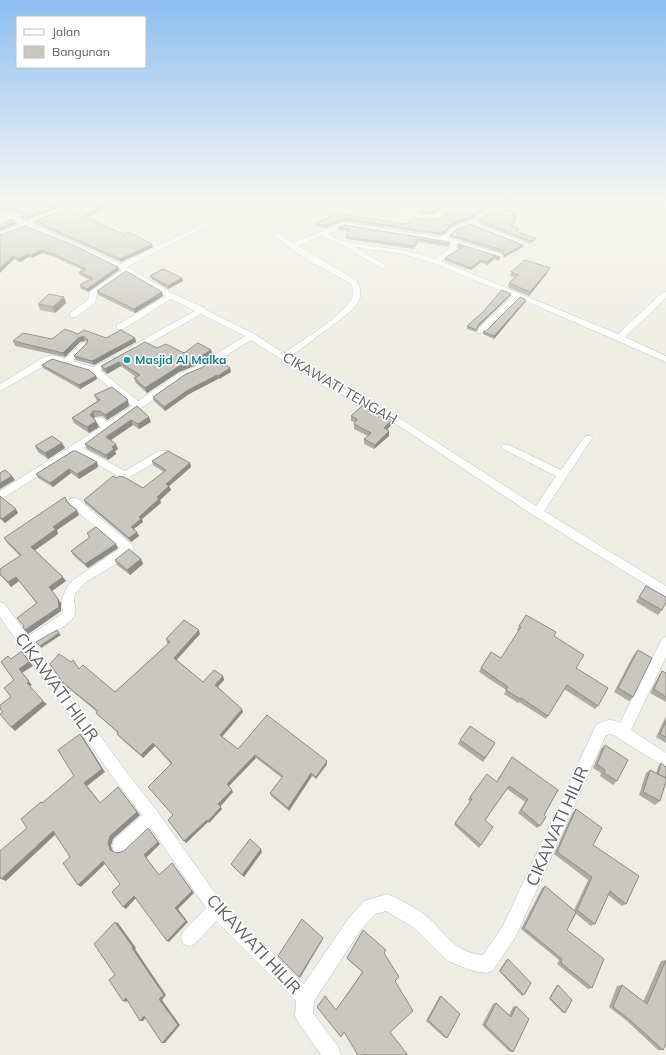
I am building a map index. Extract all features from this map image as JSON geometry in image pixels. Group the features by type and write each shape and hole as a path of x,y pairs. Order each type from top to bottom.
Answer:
{"street":[{"name":"CIKAWATI TENGAH","path":"92,253 124,269 171,296 202,310 251,336 328,384 359,399 404,425 537,512 666,592"},
{"path":"73,315 92,301 94,298 93,293 124,269 153,253"},
{"path":"285,356 345,312 356,299 356,287 353,282 305,253"},
{"path":"360,253 383,266"},
{"path":"407,253 436,261 666,359"},
{"path":"436,261 447,253"},
{"path":"490,253 499,256"},
{"path":"619,338 666,294"},
{"path":"481,331 518,295"},
{"path":"120,327 171,296"},
{"path":"94,370 202,310"},
{"path":"0,496 107,427 182,375 198,369 251,336"},
{"path":"67,362 84,345"},
{"path":"0,388 46,359 53,358 94,370 138,406"},
{"path":"99,420 107,427"},
{"path":"537,512 588,438"},
{"path":"74,447 125,476 163,453"},
{"path":"506,447 563,475"},
{"path":"26,644 63,620 69,613 67,601 70,593 78,582 128,548 74,502"},
{"name":"CIKAWATI HILIR","path":"0,607 120,775 152,816 216,909 305,998 354,925 370,907 387,902 419,921 452,955 475,963 487,964 509,932 601,730 606,726 614,727 666,760"},
{"path":"622,732 640,699 666,643"},
{"path":"120,846 152,816"},
{"path":"189,938 216,909"},
{"path":"305,998 304,1016 332,1055"}],"building":[{"path":"0,253 35,253 31,255 28,254 18,259 13,256 0,268"},
{"path":"51,253 90,253 118,267 87,289 80,285 93,278 79,272 86,269"},
{"path":"107,253 132,253 120,259"},
{"path":"453,253 488,253 500,257 498,258 494,256 487,262 481,260 471,268 445,258"},
{"path":"525,260 550,268 530,292 509,283 518,275 511,272"},
{"path":"163,269 182,278 168,286 150,276"},
{"path":"126,271 162,292 134,309 97,291"},
{"path":"502,290 511,294 478,325 477,330 467,326 482,313"},
{"path":"49,294 64,297 53,307 38,304"},
{"path":"520,297 526,300 494,336 483,332 486,331"},
{"path":"65,329 78,334 84,330 106,338 121,330 135,338 92,361 74,356 88,342 83,336 78,338 63,353 13,341 23,333 52,339"},
{"path":"145,342 157,348 166,344 184,353 198,343 211,350 193,361 178,367 145,388 134,378 140,375 119,362 105,369 101,366"},
{"path":"52,359 89,370 96,376 79,385 42,365"},
{"path":"216,359 230,368 218,376 217,375 188,390 164,407 153,397 186,374 201,368"},
{"path":"112,387 128,400 105,415 100,411 93,411 90,415 96,421 87,427 72,418 100,400 94,395"},
{"path":"137,406 149,417 138,424 131,420 106,437 116,444 112,447 114,449 106,455 85,444"},
{"path":"362,406 392,420 384,428 389,431 375,445 364,439 371,433 354,424 357,419 351,416"},
{"path":"52,436 62,443 45,453 35,446"},
{"path":"73,451 76,451 97,462 77,474 69,469 50,483 36,474"},
{"path":"168,451 190,463 166,484 169,486 157,497 159,499 139,517 141,519 131,527 137,532 129,538 84,500 113,476 117,478 119,476 124,477 143,488 166,470 152,461"},
{"path":"5,470 12,476 0,483 0,473"},
{"path":"0,496 16,509 2,519 0,517"},
{"path":"65,497 67,502 77,510 53,527 56,529 31,547 63,577 49,587 58,599 59,607 25,630 23,627 24,626 17,618 37,603 16,577 8,582 0,574 0,569 21,555 4,538"},
{"path":"96,527 116,544 85,564 71,551 90,537 87,533"},
{"path":"129,549 141,559 127,570 115,560"},
{"path":"646,586 666,597 666,602 662,610 639,597"},
{"path":"526,615 556,632 554,636 584,655 576,668 608,688 598,706 567,685 548,716 506,690 508,687 481,668 491,652 501,658 521,627 519,626"},
{"path":"184,620 199,630 174,658 203,682 214,670 223,676 215,685 242,709 220,735 238,749 267,715 327,761 316,777 311,773 288,808 270,793 283,776 255,755 227,784 232,790 218,804 221,807 208,821 207,820 184,841 168,820 173,815 148,787 172,763 153,743 141,755 96,713 98,711 63,683 50,664 59,654 71,662 73,660 79,669 83,665 115,692 170,642 166,639"},
{"path":"57,630 59,633 40,646 36,642"},
{"path":"638,650 652,658 633,697 618,688"},
{"path":"22,651 29,662 19,669 29,681 27,683 43,701 11,727 0,714 3,712 0,709 0,705 11,697 4,688 14,680 1,662 8,656 11,659"},
{"path":"662,671 666,673 666,697 654,689"},
{"path":"666,721 666,737 660,734"},
{"path":"470,726 495,743 485,758 460,740"},
{"path":"80,734 102,769 84,783 100,803 118,787 137,812 110,836 108,843 110,850 117,853 124,851 148,828 158,842 144,855 159,875 172,863 192,891 175,908 186,921 167,941 134,896 123,907 112,892 120,884 103,861 78,885 63,863 70,857 53,831 1,879 0,877 0,851 27,828 21,819 74,776 58,750"},
{"path":"605,745 628,760 617,781 604,773 605,770 597,764"},
{"path":"512,757 558,790 544,815 546,817 540,826 521,810 528,799 509,786 485,820 493,827 481,845 455,823 472,799 470,797 487,774 497,782"},
{"path":"661,763 666,767 666,778 658,774"},
{"path":"650,770 666,778 660,801 643,792"},
{"path":"576,809 602,828 593,845 639,876 626,904 610,891 595,924 577,910 592,877 557,852"},
{"path":"250,839 261,849 242,875 231,864"},
{"path":"545,886 576,912 567,930 604,959 592,988 561,963 562,959 524,928"},
{"path":"302,919 323,938 299,977 278,956"},
{"path":"115,922 164,995 159,999 178,1025 162,1043 144,1016 140,1021 126,998 123,1001 109,980 115,975 94,944"},
{"path":"363,930 386,950 384,953 399,977 395,981 413,1011 390,1032 407,1055 358,1055 344,1032 341,1037 317,1007 325,996 336,1010 363,972 347,958"},
{"path":"508,959 531,983 524,995 500,971"},
{"path":"666,960 666,1044 663,1050 613,1007 622,985 647,1004"},
{"path":"558,985 572,1000 565,1013 550,998"},
{"path":"441,996 460,1014 447,1038 428,1020"},
{"path":"496,1003 511,1017 516,1006 529,1019 513,1052 485,1025"}],"place":[{"name":"Masjid Al Malka","path":"127,360"}]}
